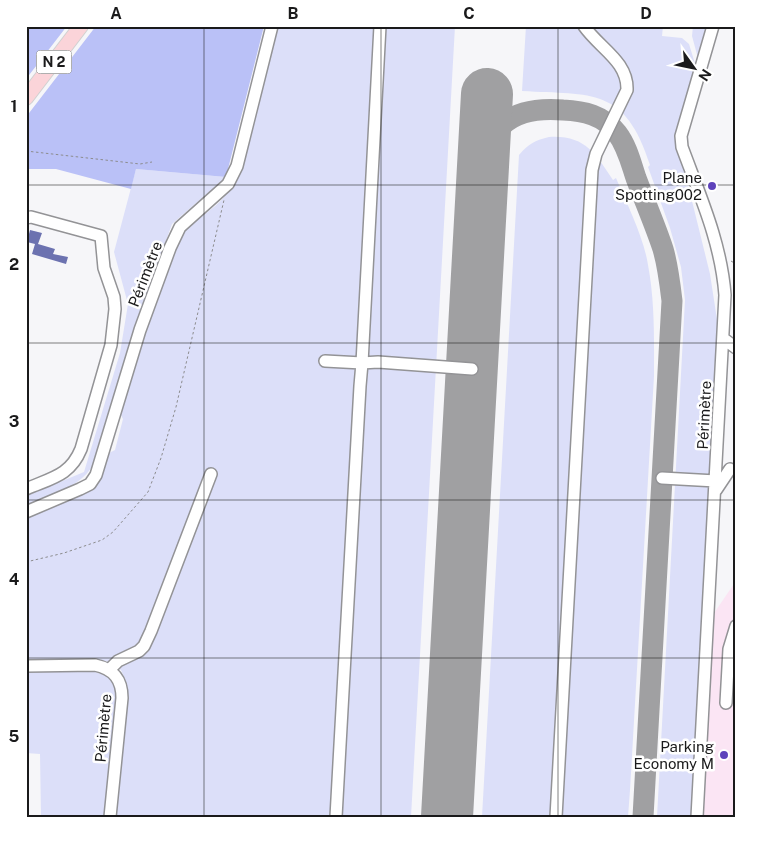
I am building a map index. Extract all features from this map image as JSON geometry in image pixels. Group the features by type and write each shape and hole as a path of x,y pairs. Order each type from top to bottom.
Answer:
{"main road":[{"name":"N 2","path":"26,98 81,26"}],"lane":[{"name":"Périmètre","path":"26,512 90,484 96,475 140,330 170,248 180,227 222,190 231,179 237,166 272,26"},
{"path":"336,817 380,26"},
{"path":"556,817 592,170 596,154 627,90 624,71 614,57 584,26"},
{"name":"Périmètre","path":"697,817 724,340 724,286 717,244 682,147 681,136 713,26"},
{"path":"26,218 30,217 101,236 104,268 114,297 115,309 111,345 76,462 64,473 26,489"},
{"path":"724,286 736,292"},
{"path":"724,322 736,330"},
{"path":"724,340 736,348"},
{"path":"325,361 378,362 472,369"},
{"path":"662,478 716,486 730,469"},
{"path":"26,666 95,665 110,670 118,661 140,651 151,631 211,474"},
{"path":"726,703 729,649 736,626"},
{"name":"Périmètre","path":"110,670 119,680 122,689 110,817"}],"path":[{"path":"26,151 140,164 152,162"},
{"path":"26,562 64,553 102,540 113,532 148,492 161,458 176,406 224,202 222,190"}],"shaded area":[{"path":"26,26 67,26 26,79"},
{"path":"96,26 264,26 226,177 136,169 131,189 56,169 26,169 26,117"},
{"path":"274,26 455,26 411,817 115,817 127,684 121,670 106,661 26,663 26,515 83,492 107,454 115,450 123,419 120,413 148,319 182,235 194,222 221,201 231,187"},
{"path":"526,26 663,26 662,36 682,38 689,44 697,70 676,136 710,274 720,339 691,817 657,817 685,300 681,267 670,228 648,167 650,165 640,140 629,121 617,108 603,100 568,93 522,91"},
{"path":"693,26 710,26 699,62 692,36"},
{"path":"549,137 572,139 580,143 594,154 613,180 616,178 643,244 652,293 654,376 628,817 482,817 519,155 532,143"},
{"path":"136,169 226,177 172,224 134,330 96,460 90,470 83,478 66,489 26,505 26,496 84,472 120,353 128,304 114,252"},
{"path":"736,581 736,817 701,817 712,616"},
{"path":"89,670 107,676 116,688 117,707 108,817 41,817 40,754 26,753 26,671"}],"building":[{"path":"30,230 42,233 38,244 55,249 53,254 68,257 66,264 32,254 35,244 27,242"}],"taxiway":[{"path":"482,184 487,147 499,128 515,116 543,110 571,111 593,115 612,127 623,143 665,255 672,301 643,817"}],"runway":[{"path":"447,817 487,94"}],"place":[{"name":"Plane Spotting002","path":"712,186"},
{"name":"Parking Economy M","path":"724,755"}]}
